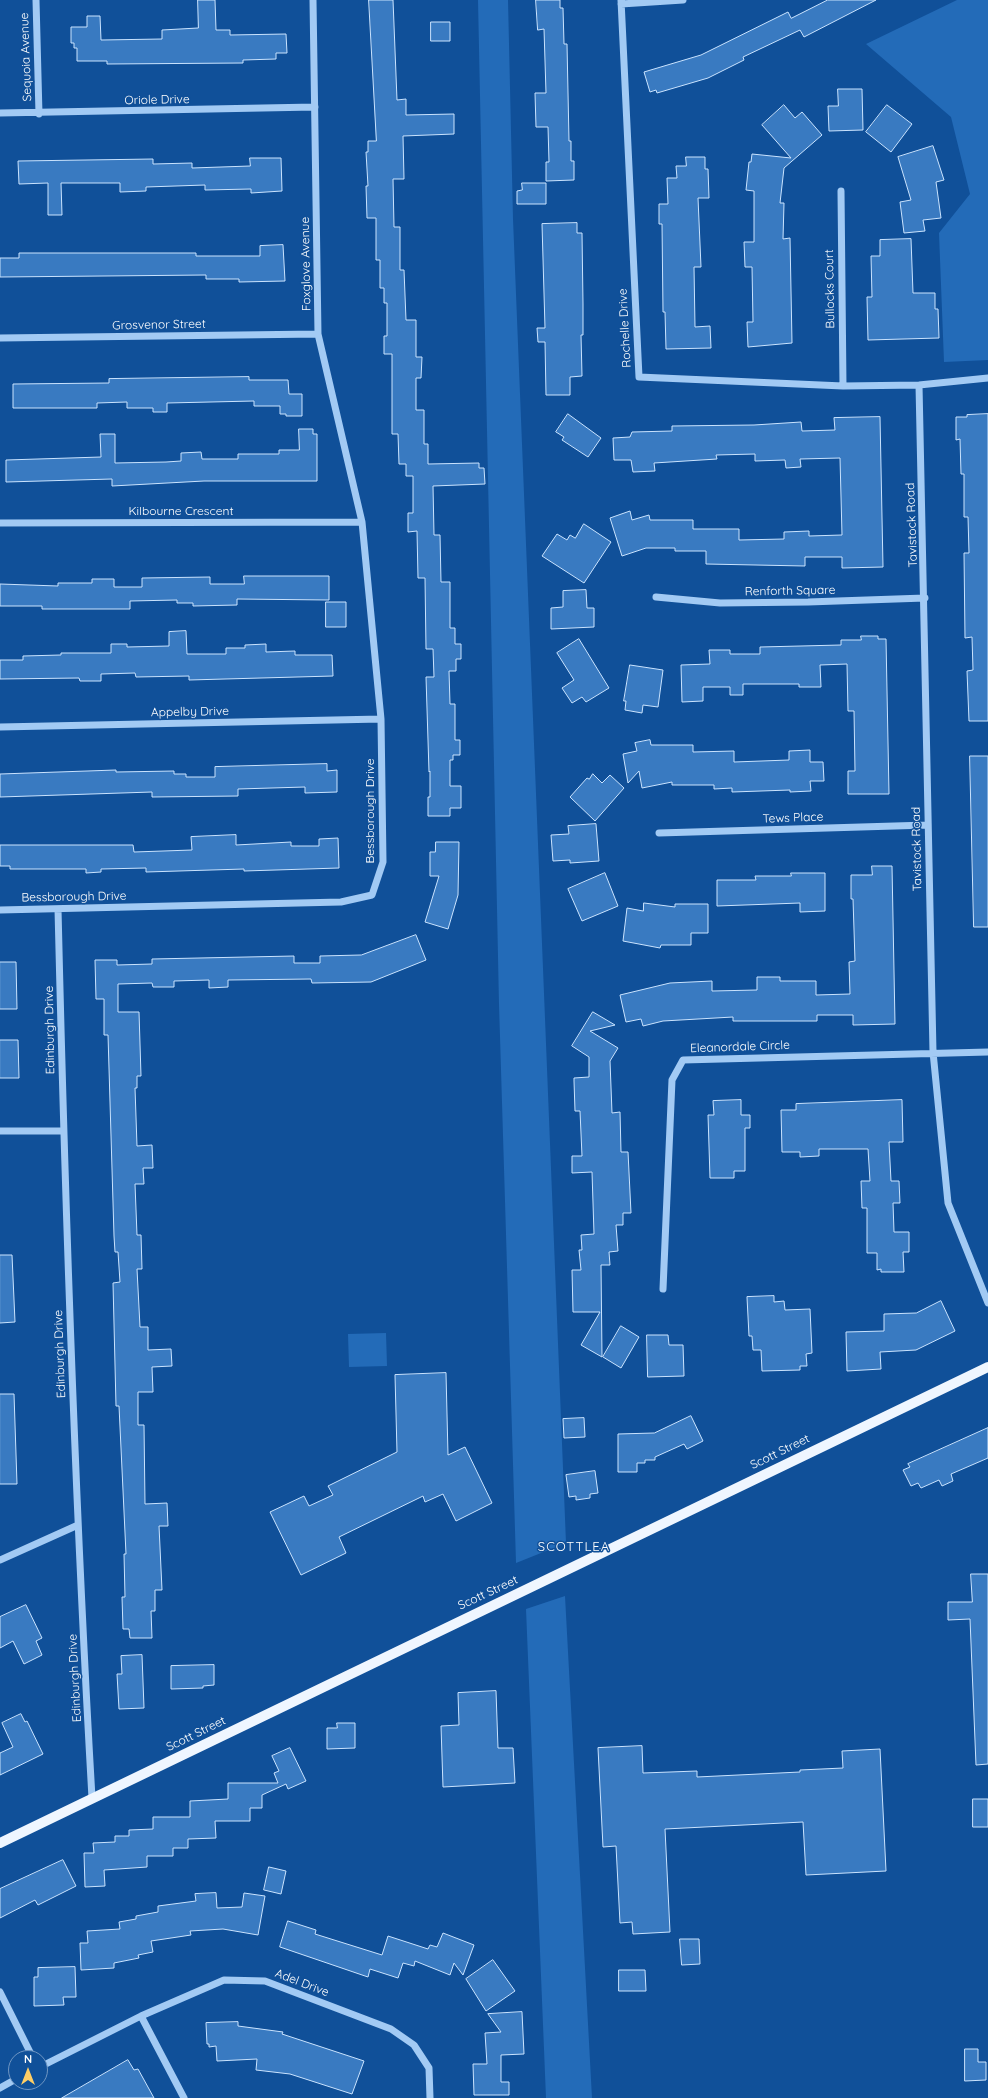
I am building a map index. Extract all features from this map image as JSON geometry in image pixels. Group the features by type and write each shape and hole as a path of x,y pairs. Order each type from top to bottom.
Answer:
{"main road":[{"name":"Scott Street","path":"0,1842 988,1367"}],"street":[{"name":"Sequoia Avenue","path":"36,0 39,114"},
{"name":"Foxglove Avenue","path":"313,0 318,334 362,522"},
{"path":"621,2 683,0"},
{"name":"Rochelle Drive","path":"621,2 639,377 843,386 919,385 988,378"},
{"name":"Oriole Drive","path":"0,114 315,107"},
{"name":"Bullocks Court","path":"841,191 843,386"},
{"name":"Grosvenor Street","path":"0,338 318,334"},
{"name":"Tavistock Road","path":"919,385 925,598 933,1052 948,1203 988,1303"},
{"name":"Kilbourne Crescent","path":"0,523 362,522"},
{"name":"Bessborough Drive","path":"0,910 341,902 372,895 383,862 381,719 362,522"},
{"name":"Renforth Square","path":"656,597 720,603 925,598"},
{"name":"Appelby Drive","path":"0,727 381,719"},
{"name":"Tews Place","path":"659,833 928,825"},
{"name":"Edinburgh Drive","path":"58,908 63,1131 78,1525 92,1798"},
{"path":"933,1052 988,1052"},
{"name":"Eleanordale Circle","path":"662,1289 672,1080 683,1060 933,1052"},
{"path":"0,1131 63,1131"},
{"path":"0,1560 78,1525"},
{"name":"Adel Drive","path":"48,2063 141,2016 224,1980 265,1981 391,2029 414,2045 429,2068 430,2098"},
{"path":"0,1992 29,2050"},
{"path":"141,2016 184,2098"}],"shaded area":[{"path":"478,0 508,0 513,219 566,1543 516,1563 499,1004"},
{"path":"957,0 988,0 988,360 944,362 939,233 970,194 951,117 866,44"},
{"path":"386,1333 387,1366 349,1367 348,1334"},
{"path":"565,1596 592,2098 546,2098 526,1609"}],"building":[{"path":"198,0 215,0 216,30 230,30 230,35 286,34 287,53 276,53 276,59 243,60 243,63 107,64 107,61 77,61 77,48 74,48 74,43 71,43 71,27 87,27 87,16 100,16 101,40 162,39 162,30 198,28"},
{"path":"369,0 393,0 397,100 406,99 406,115 454,114 454,134 403,136 404,179 393,179 394,227 400,227 400,270 404,270 406,320 416,320 416,357 422,357 421,378 416,378 416,410 424,410 424,444 428,444 428,464 479,463 479,468 484,468 485,484 433,486 434,535 440,535 441,582 450,582 450,628 455,628 455,644 461,644 461,659 456,659 456,671 449,671 450,704 455,704 455,740 460,740 460,755 453,755 453,760 450,760 450,786 461,786 461,808 450,808 450,816 428,816 430,771 429,772 426,677 434,677 433,649 426,649 425,578 418,578 417,531 408,532 408,513 413,513 413,476 406,476 406,464 399,464 398,434 392,434 392,354 384,354 384,336 387,336 387,303 384,303 384,288 380,288 380,260 376,260 376,218 367,218 366,186 368,186 366,152 368,152 368,141 376,141"},
{"path":"536,0 560,0 560,8 563,8 564,44 567,44 569,141 571,141 571,161 574,161 574,180 546,181 546,162 549,162 548,127 536,127 535,93 546,93 544,29 538,30"},
{"path":"828,0 876,0 804,37 800,30 743,57 744,60 708,78 657,93 656,90 650,92 644,72 701,55 788,12 791,18"},
{"path":"431,22 450,22 450,41 431,41"},
{"path":"838,89 862,89 863,130 829,131 828,106 838,106"},
{"path":"784,105 795,118 802,112 822,135 784,168 780,203 784,203 783,239 790,238 792,343 748,347 747,322 753,322 752,267 745,267 744,242 754,242 754,191 746,190 749,162 751,162 752,154 791,158 762,125"},
{"path":"887,105 912,124 891,152 866,132"},
{"path":"933,146 944,180 936,182 941,218 923,220 925,231 904,233 900,202 911,200 898,157"},
{"path":"686,157 705,157 705,169 708,169 709,198 698,198 701,267 694,267 695,327 710,326 711,348 666,349 665,312 663,312 662,224 659,224 659,204 668,204 667,178 677,178 676,166 686,166"},
{"path":"250,158 281,158 282,191 251,193 251,189 205,190 205,185 146,187 146,191 120,192 120,183 61,183 62,215 48,215 48,183 19,184 18,161 153,159 153,164 192,163 192,168 250,166"},
{"path":"522,183 546,183 546,204 517,204 517,191 522,190"},
{"path":"577,223 577,233 582,233 582,376 570,377 570,395 546,395 545,342 538,342 537,328 545,328 542,224"},
{"path":"911,239 913,293 935,293 935,309 938,309 939,338 868,340 867,297 872,297 871,256 880,256 880,240"},
{"path":"283,245 285,281 239,282 239,279 206,279 206,275 0,277 0,258 19,258 19,253 196,253 196,256 260,256 260,246"},
{"path":"249,377 249,380 288,380 289,394 302,394 302,416 286,416 286,414 280,414 280,406 254,406 254,401 167,403 167,412 153,412 153,408 127,408 127,402 97,403 97,408 13,408 13,384 109,383 109,379"},
{"path":"568,414 601,438 588,457 562,440 564,437 556,432"},
{"path":"988,414 988,721 969,721 967,671 973,670 972,637 965,638 964,553 969,553 968,517 964,517 964,474 961,474 960,439 956,440 956,417"},
{"path":"880,417 883,567 842,568 842,557 805,557 805,566 706,564 706,551 675,551 675,548 646,548 622,556 610,518 630,511 632,520 649,515 650,520 693,520 693,529 739,529 739,540 784,539 784,532 809,531 809,536 842,535 840,458 800,459 801,467 786,468 785,460 755,461 755,454 716,455 717,459 654,463 655,471 633,472 631,460 614,460 613,438 630,437 632,432 672,431 672,426 754,425 801,422 802,431 835,430 834,418"},
{"path":"299,429 313,429 313,434 317,434 317,481 204,481 112,486 112,479 6,482 6,460 101,457 100,434 115,434 115,463 166,462 181,461 181,453 201,452 202,459 238,459 238,454 279,454 279,450 299,450"},
{"path":"584,524 611,542 584,583 542,556 557,534 567,540 570,535 575,538"},
{"path":"244,576 329,576 329,600 237,599 237,605 193,606 193,603 177,603 177,600 130,601 130,609 42,609 42,606 0,606 0,584 58,586 58,583 92,583 92,579 114,579 114,587 142,587 142,578 210,577 210,584 244,584"},
{"path":"586,590 587,608 594,608 594,627 551,629 551,608 563,607 563,591"},
{"path":"326,602 346,602 346,627 326,627"},
{"path":"186,631 187,654 226,654 226,648 245,648 245,645 266,644 266,652 295,651 295,655 332,655 333,676 189,680 189,676 136,677 135,673 101,674 101,681 80,681 79,678 0,679 0,660 23,660 23,656 61,655 61,653 111,653 111,644 127,644 127,647 169,646 169,632"},
{"path":"861,636 878,636 878,639 886,639 889,794 848,794 848,771 855,771 854,711 848,711 847,664 820,665 821,687 799,687 799,684 743,684 743,695 730,695 730,687 703,687 703,701 682,702 681,665 710,664 709,650 730,650 730,654 760,654 760,647 841,645 841,640 861,640"},
{"path":"579,639 609,688 586,702 582,697 572,703 562,688 574,680 557,653"},
{"path":"630,665 663,670 658,707 643,705 642,713 625,710 626,701 624,701"},
{"path":"650,740 651,745 693,745 693,752 734,751 734,762 789,760 789,751 810,750 810,762 823,762 824,781 810,781 811,791 790,792 790,790 732,792 732,788 714,789 714,785 672,785 672,782 642,788 639,771 628,783 623,754 637,751 635,743"},
{"path":"970,756 988,756 988,927 974,927"},
{"path":"327,764 327,771 337,770 337,792 305,793 305,787 238,789 238,796 152,797 152,792 0,797 0,774 116,770 116,772 174,771 174,774 186,774 186,777 215,777 215,767"},
{"path":"593,774 602,783 610,775 624,788 595,821 570,797 587,778 589,779"},
{"path":"596,824 599,861 570,863 570,860 553,861 551,835 569,834 568,826"},
{"path":"236,835 236,845 291,842 291,846 319,846 319,839 338,838 339,868 146,872 146,868 101,869 101,872 86,873 86,869 10,869 10,866 0,866 0,845 133,845 134,852 192,850 191,837"},
{"path":"436,842 459,842 458,895 448,929 425,922 439,876 430,876 430,852 435,852"},
{"path":"872,866 892,866 895,1024 853,1025 853,1015 817,1015 817,1021 733,1021 733,1017 663,1021 643,1026 641,1019 626,1022 620,995 670,983 712,981 712,991 757,990 757,977 780,977 780,981 816,981 816,995 850,994 849,962 855,961 851,875 872,875"},
{"path":"605,873 618,906 582,921 568,889"},
{"path":"791,873 825,873 825,911 800,912 800,903 717,906 717,880 756,880 755,876 791,876"},
{"path":"644,903 675,907 675,904 708,904 708,933 691,933 691,945 661,945 660,948 623,941 627,908 643,911"},
{"path":"416,935 426,960 371,982 312,983 311,979 228,980 228,987 209,988 209,980 174,981 174,987 153,987 152,983 118,984 118,1012 139,1012 141,1076 137,1076 137,1088 135,1088 137,1146 152,1145 153,1168 143,1168 144,1184 135,1184 137,1235 141,1235 142,1269 137,1269 140,1327 148,1327 148,1350 171,1349 172,1366 152,1367 153,1392 138,1392 138,1425 144,1425 145,1504 167,1503 168,1526 159,1526 162,1590 155,1590 155,1611 151,1611 152,1638 130,1638 129,1629 123,1629 122,1597 125,1597 124,1554 126,1554 119,1406 116,1406 113,1283 120,1282 118,1252 115,1252 114,1236 108,1035 104,1035 104,999 96,999 95,960 117,960 117,965 152,964 152,959 294,956 294,963 320,963 320,956 361,955"},
{"path":"0,962 16,962 17,1009 0,1009"},
{"path":"593,1012 615,1025 590,1031 618,1048 610,1061 612,1113 620,1112 621,1152 628,1152 631,1213 623,1213 623,1225 616,1225 618,1251 609,1252 610,1265 601,1265 602,1357 581,1345 600,1312 573,1312 572,1270 581,1270 579,1250 582,1250 581,1235 594,1234 592,1172 572,1173 572,1156 582,1156 580,1111 575,1111 574,1078 589,1077 589,1057 572,1046"},
{"path":"0,1040 18,1040 19,1078 0,1078"},
{"path":"741,1100 741,1115 750,1115 750,1128 745,1128 745,1171 734,1171 734,1178 710,1178 708,1115 714,1115 713,1101"},
{"path":"902,1100 903,1142 889,1142 891,1181 899,1181 900,1203 893,1203 894,1232 909,1232 909,1252 903,1252 904,1272 881,1272 881,1269 877,1270 877,1253 867,1253 867,1208 862,1208 861,1181 870,1181 868,1149 819,1149 819,1156 800,1157 800,1152 782,1152 781,1110 796,1110 796,1104"},
{"path":"0,1255 12,1255 15,1322 0,1323"},
{"path":"774,1296 774,1302 784,1301 785,1310 810,1309 812,1353 806,1354 807,1366 800,1366 800,1370 762,1371 761,1350 753,1350 752,1336 749,1336 747,1297"},
{"path":"941,1301 955,1331 916,1350 880,1352 881,1369 847,1371 846,1332 884,1331 884,1314 916,1313"},
{"path":"621,1326 639,1337 621,1368 603,1357"},
{"path":"647,1335 668,1335 669,1345 683,1345 684,1376 648,1377"},
{"path":"446,1373 448,1455 465,1447 492,1503 456,1521 443,1494 425,1502 423,1496 339,1537 346,1553 301,1575 270,1512 304,1496 309,1506 333,1495 328,1486 397,1452 395,1375"},
{"path":"0,1394 14,1394 17,1484 0,1484"},
{"path":"691,1416 703,1441 687,1449 684,1444 655,1457 655,1460 645,1460 645,1463 637,1463 637,1472 618,1472 618,1434 654,1433"},
{"path":"584,1418 585,1437 564,1438 563,1419"},
{"path":"988,1428 988,1458 951,1474 953,1481 942,1486 939,1480 921,1488 918,1483 911,1486 903,1470 910,1467 908,1464"},
{"path":"595,1471 598,1493 590,1494 590,1498 576,1500 576,1496 569,1497 566,1475"},
{"path":"971,1574 988,1574 988,1764 976,1765 970,1619 948,1620 948,1602 972,1602"},
{"path":"26,1605 42,1638 36,1641 42,1655 24,1664 13,1641 0,1648 0,1617"},
{"path":"142,1655 144,1708 119,1709 117,1674 122,1674 121,1656"},
{"path":"214,1665 214,1685 203,1686 203,1688 171,1689 171,1666"},
{"path":"496,1691 498,1748 513,1748 515,1783 443,1787 441,1726 459,1725 458,1693"},
{"path":"21,1714 25,1722 27,1721 43,1754 0,1775 0,1753 13,1747 2,1723"},
{"path":"337,1723 355,1723 355,1748 327,1749 327,1728 337,1728"},
{"path":"642,1746 643,1773 697,1771 697,1777 800,1772 800,1770 843,1768 842,1751 880,1749 886,1871 806,1875 803,1822 665,1829 670,1932 633,1934 632,1922 620,1923 616,1846 603,1847 598,1748"},
{"path":"290,1748 306,1781 288,1789 286,1784 262,1795 262,1808 250,1808 250,1821 215,1821 216,1838 188,1839 188,1848 173,1848 173,1856 147,1856 147,1867 104,1870 105,1886 85,1887 84,1853 94,1853 93,1843 115,1842 115,1836 129,1836 129,1830 153,1829 153,1817 190,1817 190,1801 228,1799 228,1783 278,1783 274,1773 279,1771 272,1756"},
{"path":"973,1799 988,1799 988,1827 973,1827"},
{"path":"63,1860 76,1886 38,1905 35,1900 0,1918 0,1889"},
{"path":"269,1867 286,1871 281,1894 264,1890"},
{"path":"216,1893 217,1908 242,1907 244,1893 265,1896 258,1935 223,1929 190,1931 191,1935 151,1941 153,1952 138,1955 139,1958 114,1963 114,1968 81,1970 80,1943 88,1943 87,1931 120,1929 119,1922 136,1919 136,1916 158,1912 158,1906 196,1901 195,1894"},
{"path":"288,1921 316,1930 315,1934 382,1955 388,1936 428,1949 430,1945 437,1947 443,1933 474,1945 463,1975 454,1963 450,1975 415,1961 414,1966 403,1963 398,1978 370,1969 368,1977 280,1947"},
{"path":"680,1939 699,1939 700,1964 682,1965"},
{"path":"493,1960 515,1991 486,2011 466,1979"},
{"path":"75,1967 76,1997 63,1997 64,2005 34,2006 34,1977 38,1977 38,1968"},
{"path":"619,1970 645,1970 646,1991 619,1991"},
{"path":"522,2012 524,2054 501,2055 501,2082 509,2082 509,2095 474,2095 473,2064 487,2064 485,2033 501,2032 488,2014"},
{"path":"238,2022 238,2026 283,2032 282,2034 364,2061 352,2094 290,2074 256,2070 257,2059 217,2061 216,2046 209,2047 209,2044 207,2044 206,2023"},
{"path":"965,2049 978,2049 978,2062 986,2062 986,2080 965,2081"},
{"path":"128,2060 134,2070 138,2069 154,2098 62,2098"}],"district":[{"name":"SCOTTLEA","path":"574,1547"}]}
